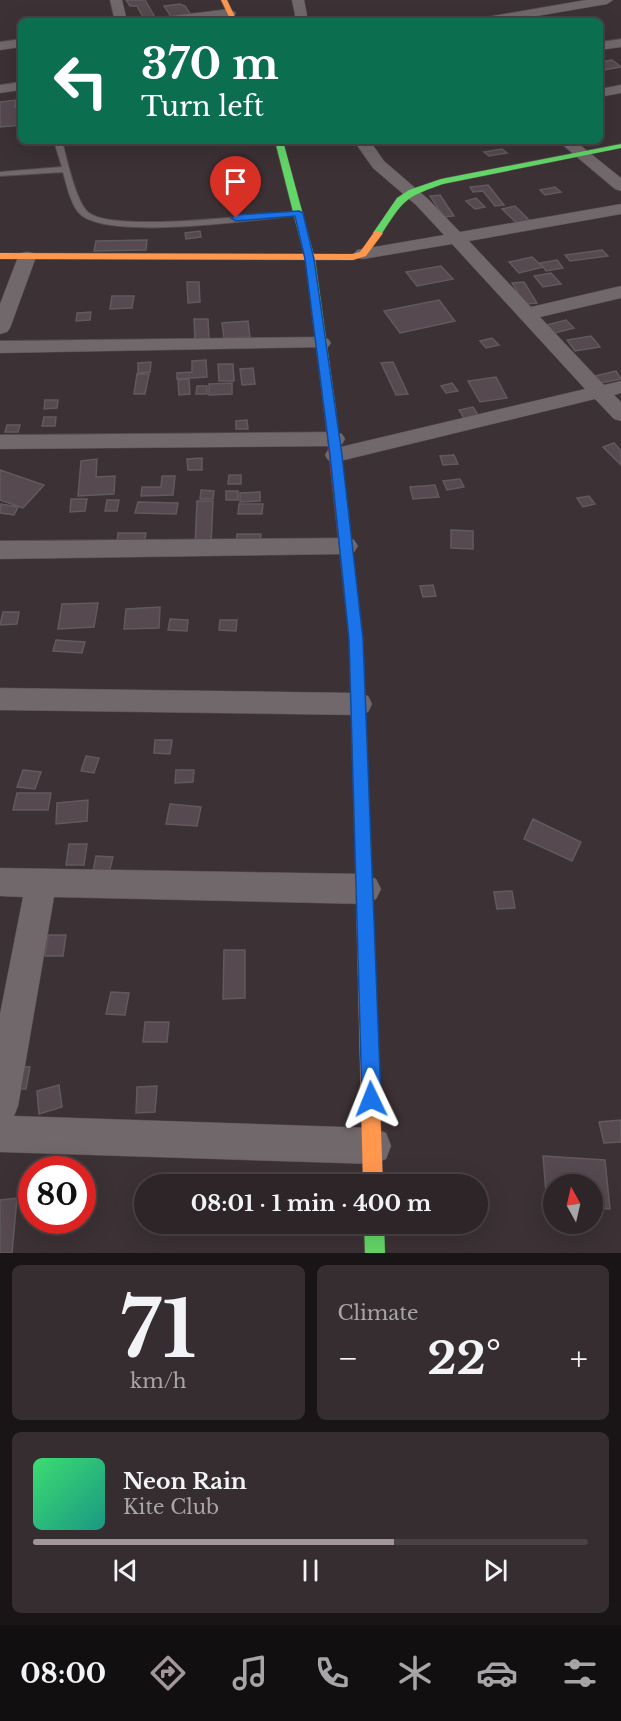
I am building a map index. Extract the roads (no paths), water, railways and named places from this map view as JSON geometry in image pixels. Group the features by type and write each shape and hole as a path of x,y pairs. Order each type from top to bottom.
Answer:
{"main road":[{"path":"224,0 232,17"},
{"path":"280,144 310,259 335,447 356,639 373,1174"},
{"path":"0,256 340,259 363,254 400,200 412,192 441,182 621,146"},
{"path":"374,1234 375,1253"}],"street":[{"path":"116,0 121,18"},
{"path":"298,0 300,18"},
{"path":"518,0 537,13"},
{"path":"506,18 608,4"},
{"path":"215,18 232,17"},
{"path":"0,46 18,43"},
{"path":"603,46 621,43"},
{"path":"0,89 18,86"},
{"path":"603,92 621,89"},
{"path":"363,144 366,152 412,192 457,237 621,414"},
{"path":"570,144 621,186"},
{"path":"363,254 621,208"},
{"path":"0,328 27,257"},
{"path":"527,315 621,292"},
{"path":"0,347 321,343"},
{"path":"0,442 335,447 621,387"},
{"path":"0,550 345,546"},
{"path":"0,699 358,704"},
{"path":"0,882 364,889"},
{"path":"0,1106 41,883"},
{"path":"0,1134 373,1146"}],"lane":[{"path":"58,144 78,202 86,215 108,223 152,224 299,213"},
{"path":"0,174 68,169"}]}
